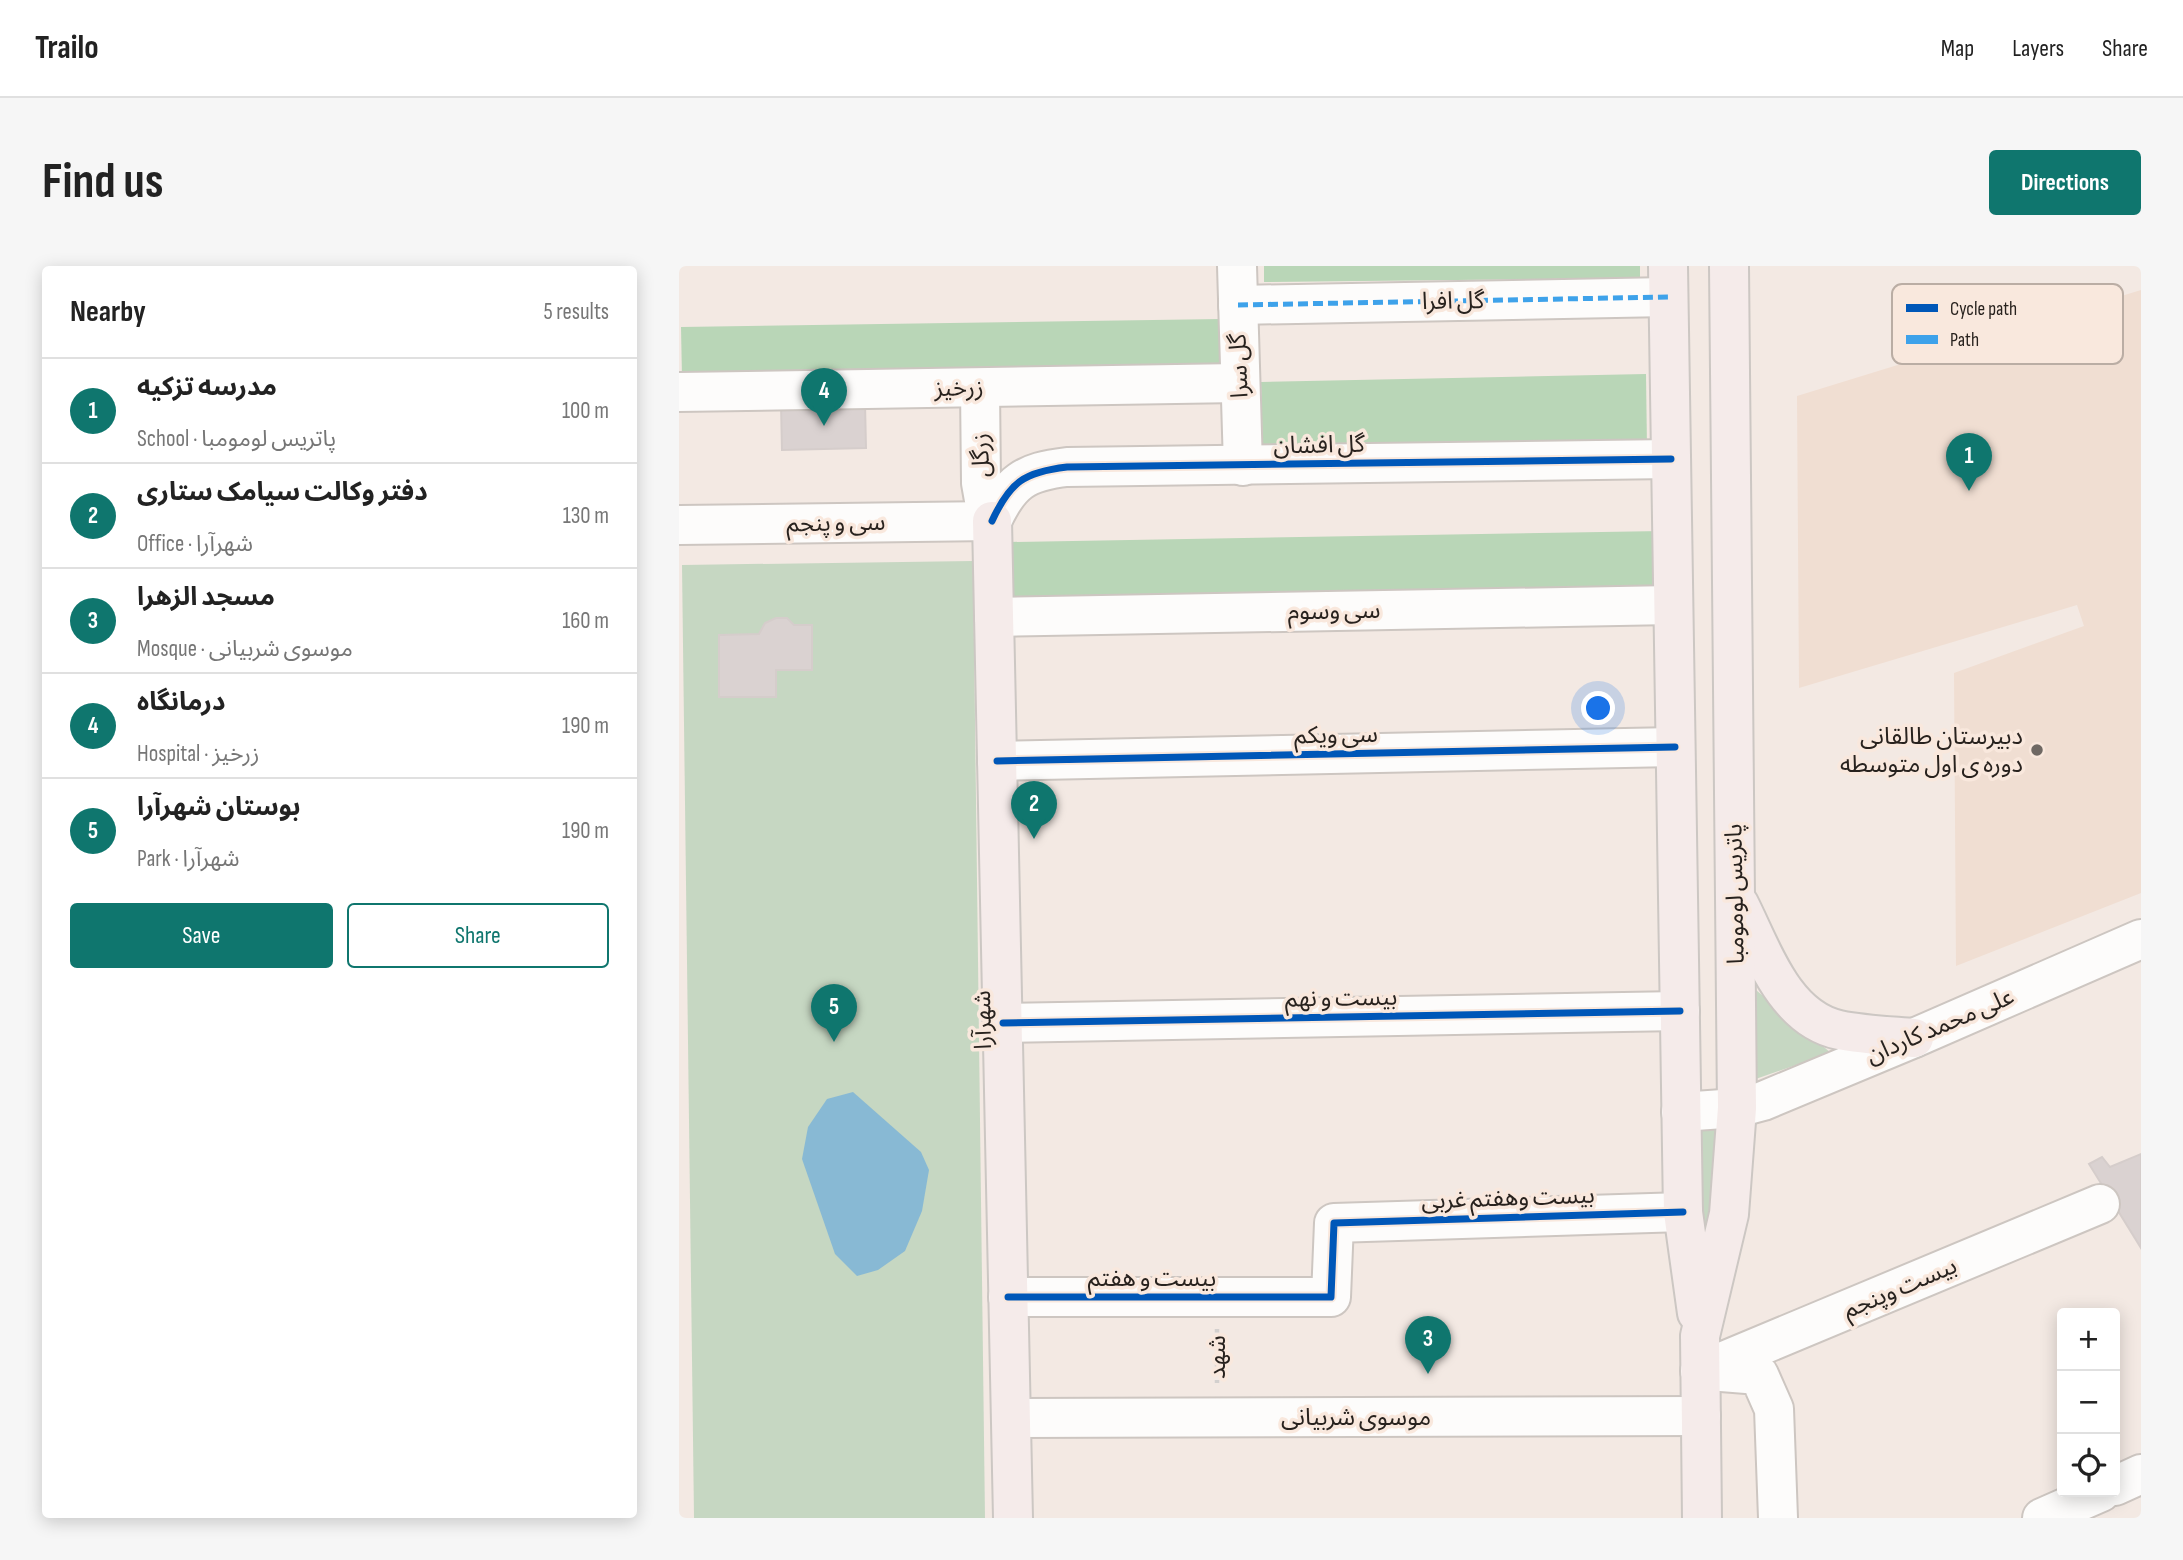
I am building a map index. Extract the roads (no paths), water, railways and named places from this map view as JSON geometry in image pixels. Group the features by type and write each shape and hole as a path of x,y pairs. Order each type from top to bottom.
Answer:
{"main road":[{"name":"پاتریس لومومبا","path":"1702,1518 1700,1354 1729,1214 1737,1108 1729,266"},
{"path":"1668,281 1683,1212 1700,1354"},
{"name":"شهرآرا","path":"992,521 1013,1518"},
{"path":"1674,659 1696,699 1715,699 1727,684 1733,659"},
{"path":"1735,897 1783,990 1807,1016 1837,1030 1914,1038"}],"street":[{"name":"گل سرا","path":"1237,266 1243,466"},
{"name":"گل افرا","path":"1238,304 1668,281"},
{"name":"زرخیز","path":"679,391 1240,383"},
{"name":"زرگل","path":"980,388 981,484 983,500 992,521"},
{"name":"گل افشان","path":"992,521 1013,486 1023,479 1051,469 1067,467 1671,459"},
{"name":"سی و پنجم","path":"679,525 992,521"},
{"name":"سی وسوم","path":"994,617 1674,605"},
{"name":"سی ویکم","path":"997,761 1675,747"},
{"name":"علی محمد کاردان","path":"1681,1112 1737,1108 1763,1101 2141,939"},
{"name":"بیست و نهم","path":"1003,1023 1679,1011"},
{"name":"بیست وپنجم","path":"1700,1354 2099,1204"},
{"name":"بیست وهفتم غربی","path":"1334,1223 1683,1212"},
{"name":"بیست و هفتم","path":"1008,1297 1314,1297 1334,1223"},
{"path":"1700,1354 1730,1371 1759,1375 1774,1409 1778,1518"},
{"name":"موسوی شربیانی","path":"1011,1418 1701,1416"},
{"path":"2120,1484 2141,1474"},
{"path":"2042,1518 2090,1497"}],"water":[{"path":"853,1092 921,1152 929,1170 922,1211 905,1251 878,1270 857,1276 835,1254 802,1159 808,1127 827,1099"}],"place":[{"name":"درمانگاه","path":"824,426"},
{"name":"مدرسه تزکیه","path":"1969,491"},
{"name":"دبیرستان طالقانی دوره ی اول متوسطه","path":"2037,750"},
{"name":"دفتر وکالت سیامک ستاری","path":"1034,839"},
{"name":"بوستان شهرآرا","path":"834,1042"},
{"name":"مسجد الزهرا","path":"1428,1374"}]}
